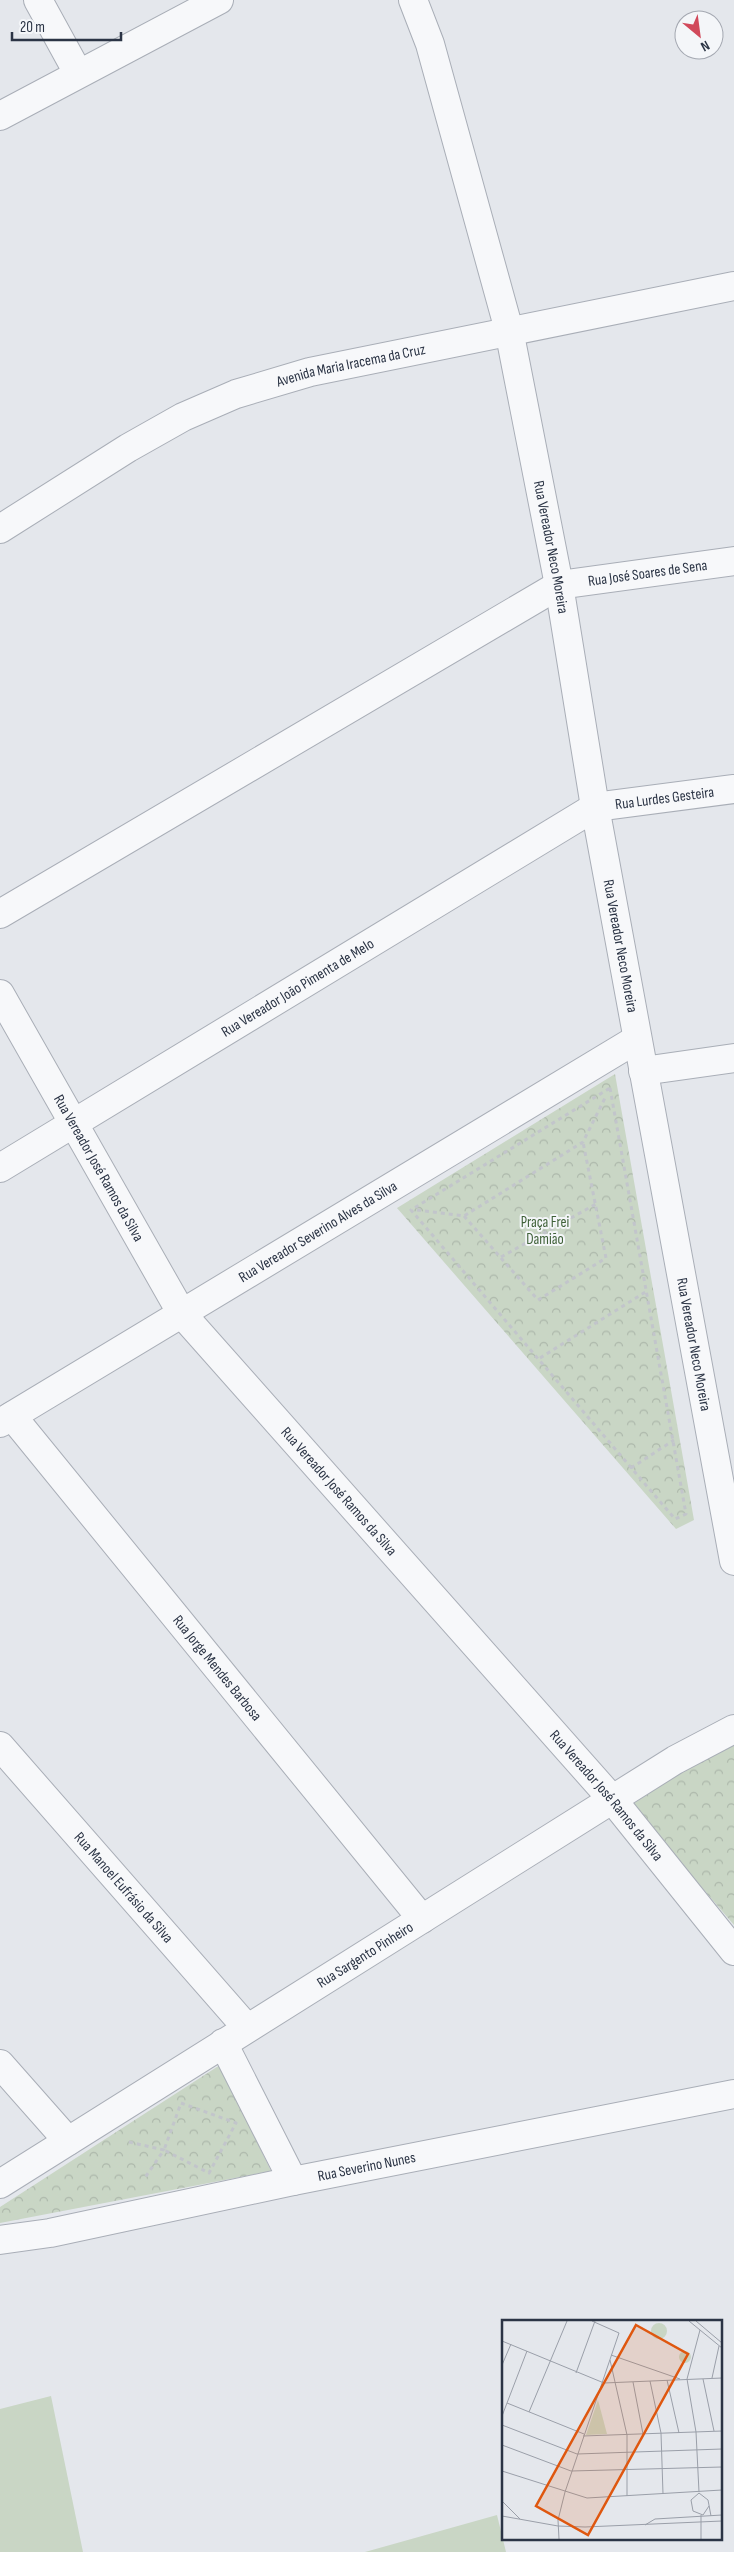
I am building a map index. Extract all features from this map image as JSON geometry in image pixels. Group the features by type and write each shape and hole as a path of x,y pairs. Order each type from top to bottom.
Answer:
{"street":[{"path":"38,0 78,73"},
{"path":"0,116 219,0"},
{"name":"Rua Vereador Neco Moreira","path":"413,0 430,44 509,330 559,585 595,807 734,1561"},
{"name":"Avenida Maria Iracema da Cruz","path":"0,529 128,448 184,417 236,394 310,372 509,330 734,286"},
{"name":"Rua José Soares de Sena","path":"559,585 734,561"},
{"path":"0,914 559,585"},
{"name":"Rua Lurdes Gesteira","path":"595,807 734,789"},
{"name":"Rua Vereador João Pimenta de Melo","path":"0,1168 595,807"},
{"name":"Rua Vereador José Ramos da Silva","path":"0,994 182,1314 612,1800 734,1951"},
{"name":"Rua Vereador Severino Alves da Silva","path":"6,1420 637,1040"},
{"path":"643,1071 734,1058"},
{"name":"Rua Jorge Mendes Barbosa","path":"6,1420 422,1919"},
{"name":"Rua Sargento Pinheiro","path":"0,2184 675,1760 734,1729"},
{"name":"Rua Manoel Eufrásio da Silva","path":"0,1746 247,2028"},
{"path":"223,2043 293,2181"},
{"path":"0,2064 68,2141"},
{"name":"Rua Severino Nunes","path":"0,2240 50,2232 293,2181 734,2094"}],"path":[{"path":"411,1210 464,1216 583,1142 610,1088"},
{"path":"411,1210 610,1088"},
{"path":"411,1210 540,1358 675,1519 686,1514 610,1088"},
{"path":"464,1216 538,1300 606,1258 583,1142"},
{"path":"501,1258 596,1204"},
{"path":"540,1358 647,1291"},
{"path":"631,1468 674,1440"},
{"path":"172,2108 188,2098"},
{"path":"181,2103 236,2123"},
{"path":"143,2180 164,2150 181,2103"},
{"path":"232,2114 240,2131"},
{"path":"209,2173 236,2123"},
{"path":"122,2140 164,2150 209,2173"},
{"path":"200,2175 218,2171"}],"green space":[{"name":"Praça Frei Damião","path":"615,1074 694,1520 676,1529 397,1208"},
{"path":"734,1738 734,1925 631,1805"},
{"path":"220,2065 271,2171 0,2223 0,2207"},
{"path":"51,2396 83,2552 0,2552 0,2409"},
{"path":"497,2515 506,2552 365,2552"}]}
